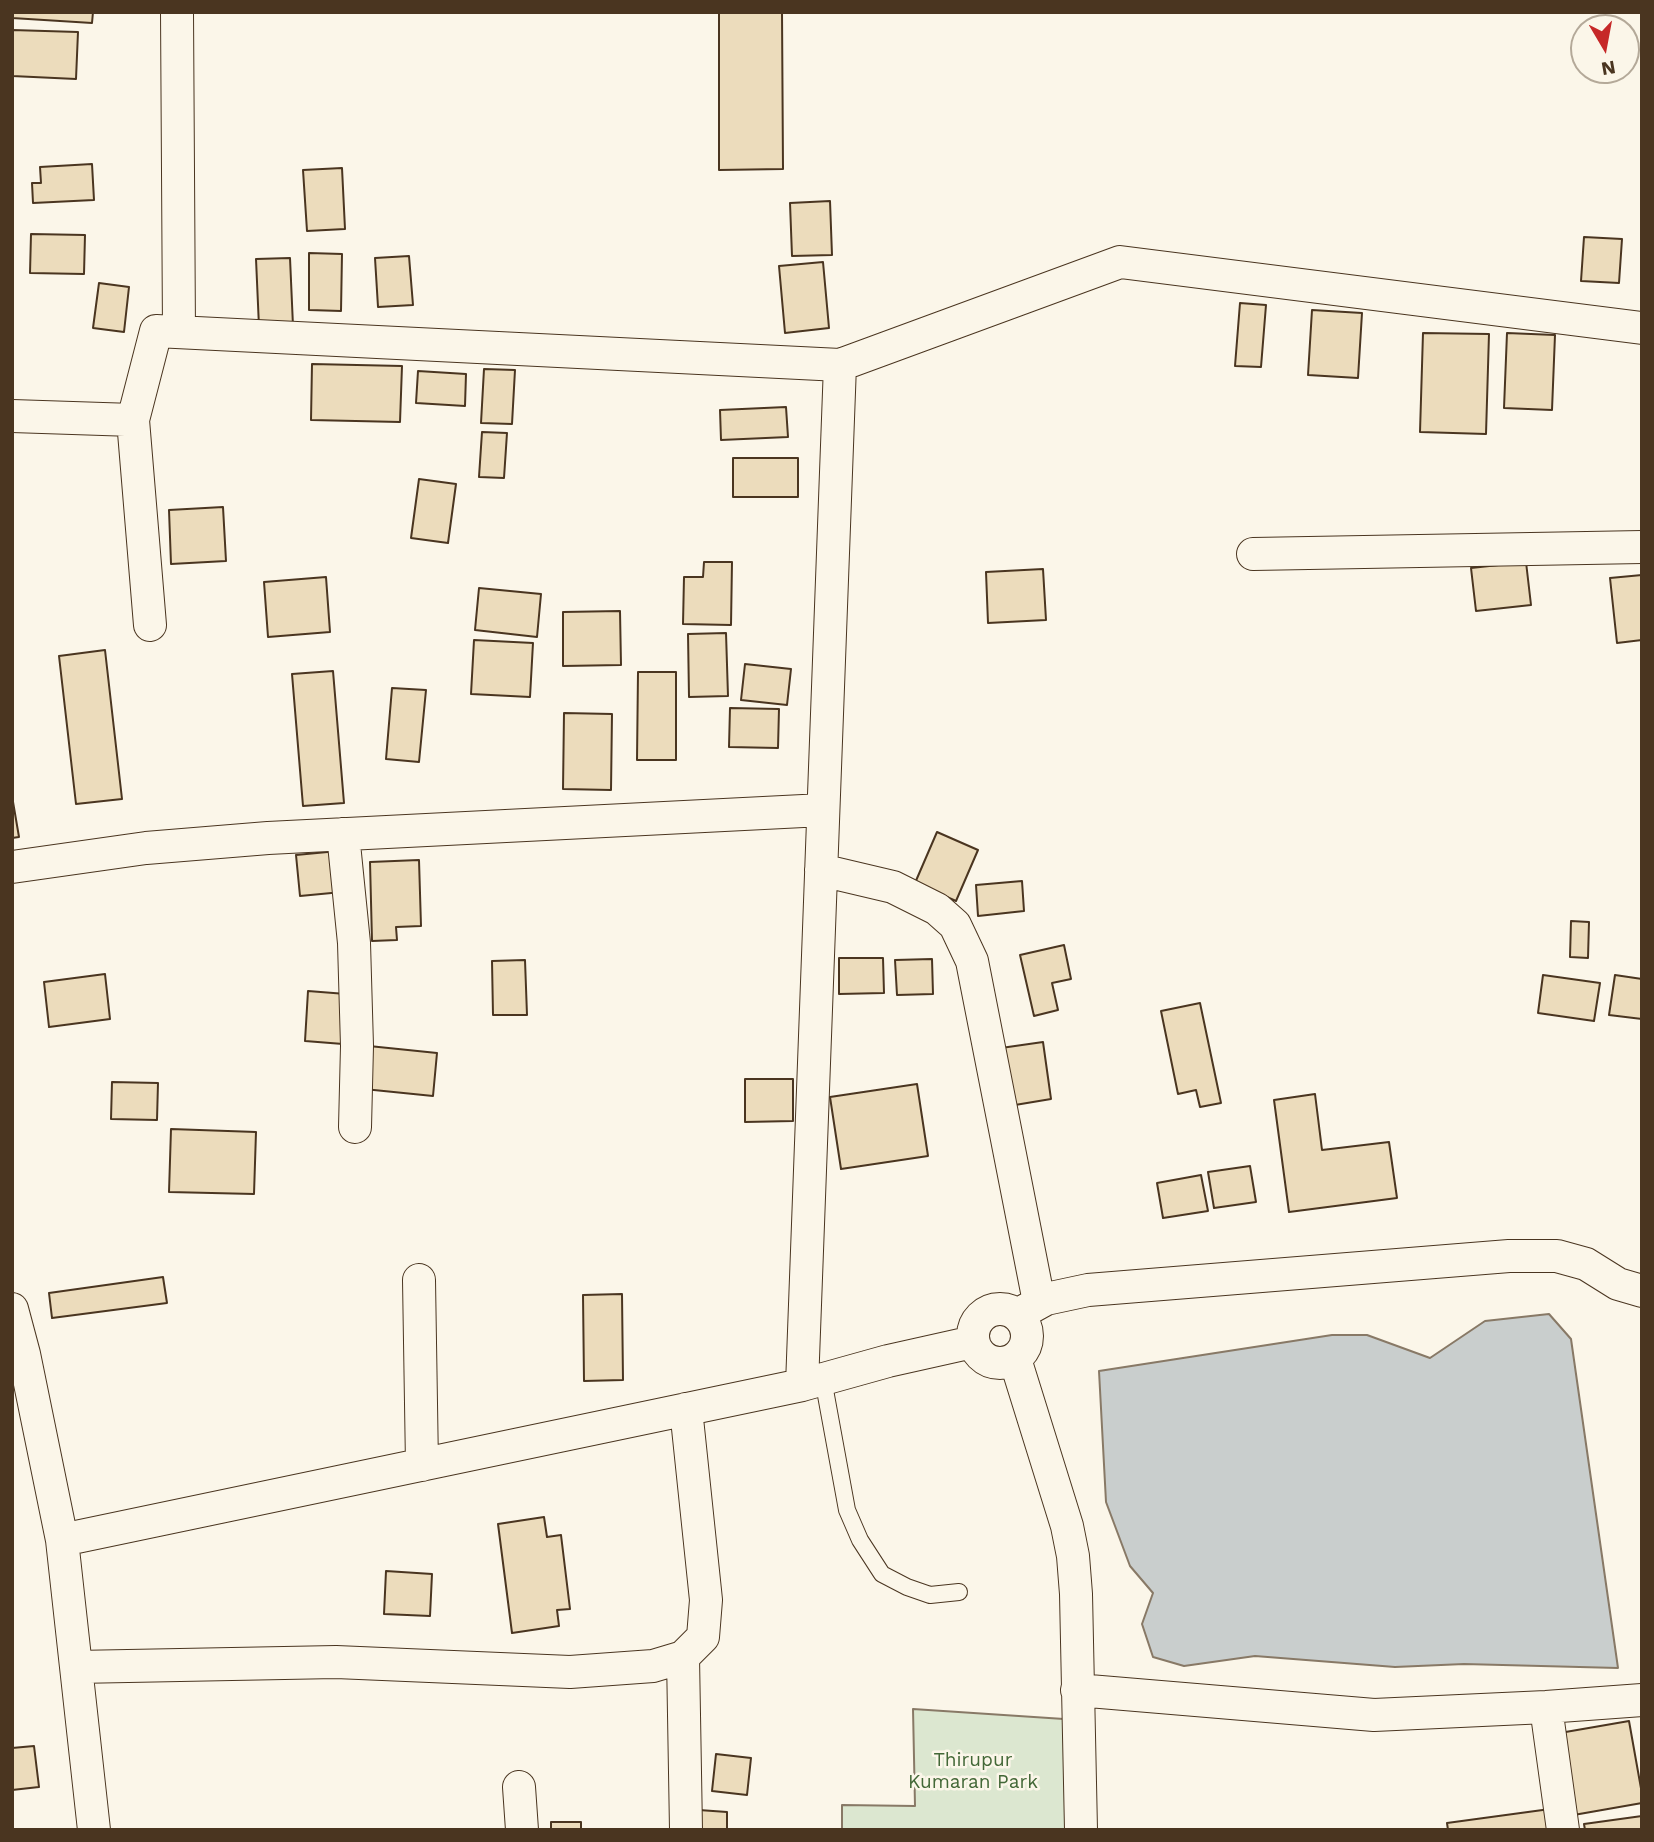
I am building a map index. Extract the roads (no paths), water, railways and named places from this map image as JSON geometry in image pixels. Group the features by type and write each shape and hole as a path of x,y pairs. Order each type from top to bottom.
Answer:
{"street":[{"path":"177,12 179,332"},
{"path":"150,625 133,420 156,331 840,365 1121,262 1642,328"},
{"path":"812,1382 821,870 840,365"},
{"path":"12,416 133,420"},
{"path":"1253,554 1642,547"},
{"path":"12,867 146,848 268,838 823,810"},
{"path":"343,834 354,943 357,1046 355,1127"},
{"path":"821,870 892,887 937,909 955,925 972,961 1028,1309 1026,1344 1015,1359 998,1363 982,1357 973,1342 972,1333 980,1318 988,1312 996,1309 1028,1309 1061,1295 1088,1290 1509,1256 1557,1256 1586,1264 1618,1284 1642,1291"},
{"path":"419,1280 422,1465"},
{"path":"12,1309 18,1354 62,1540 94,1830"},
{"path":"62,1540 812,1382 973,1342"},
{"path":"1015,1359 1067,1526 1073,1556 1081,1830"},
{"path":"76,1667 336,1662 570,1672 653,1666 683,1657 703,1637 706,1600 686,1409"},
{"path":"683,1657 686,1830"},
{"path":"1077,1690 1374,1715 1642,1700"},
{"path":"1546,1707 1563,1830"},
{"path":"519,1787 522,1830"}],"lane":[{"path":"812,1382 848,1510 860,1540 881,1574 930,1595 959,1592"}],"park label":[{"name":"Thirupur Kumaran Park","path":"973,1771"}]}
